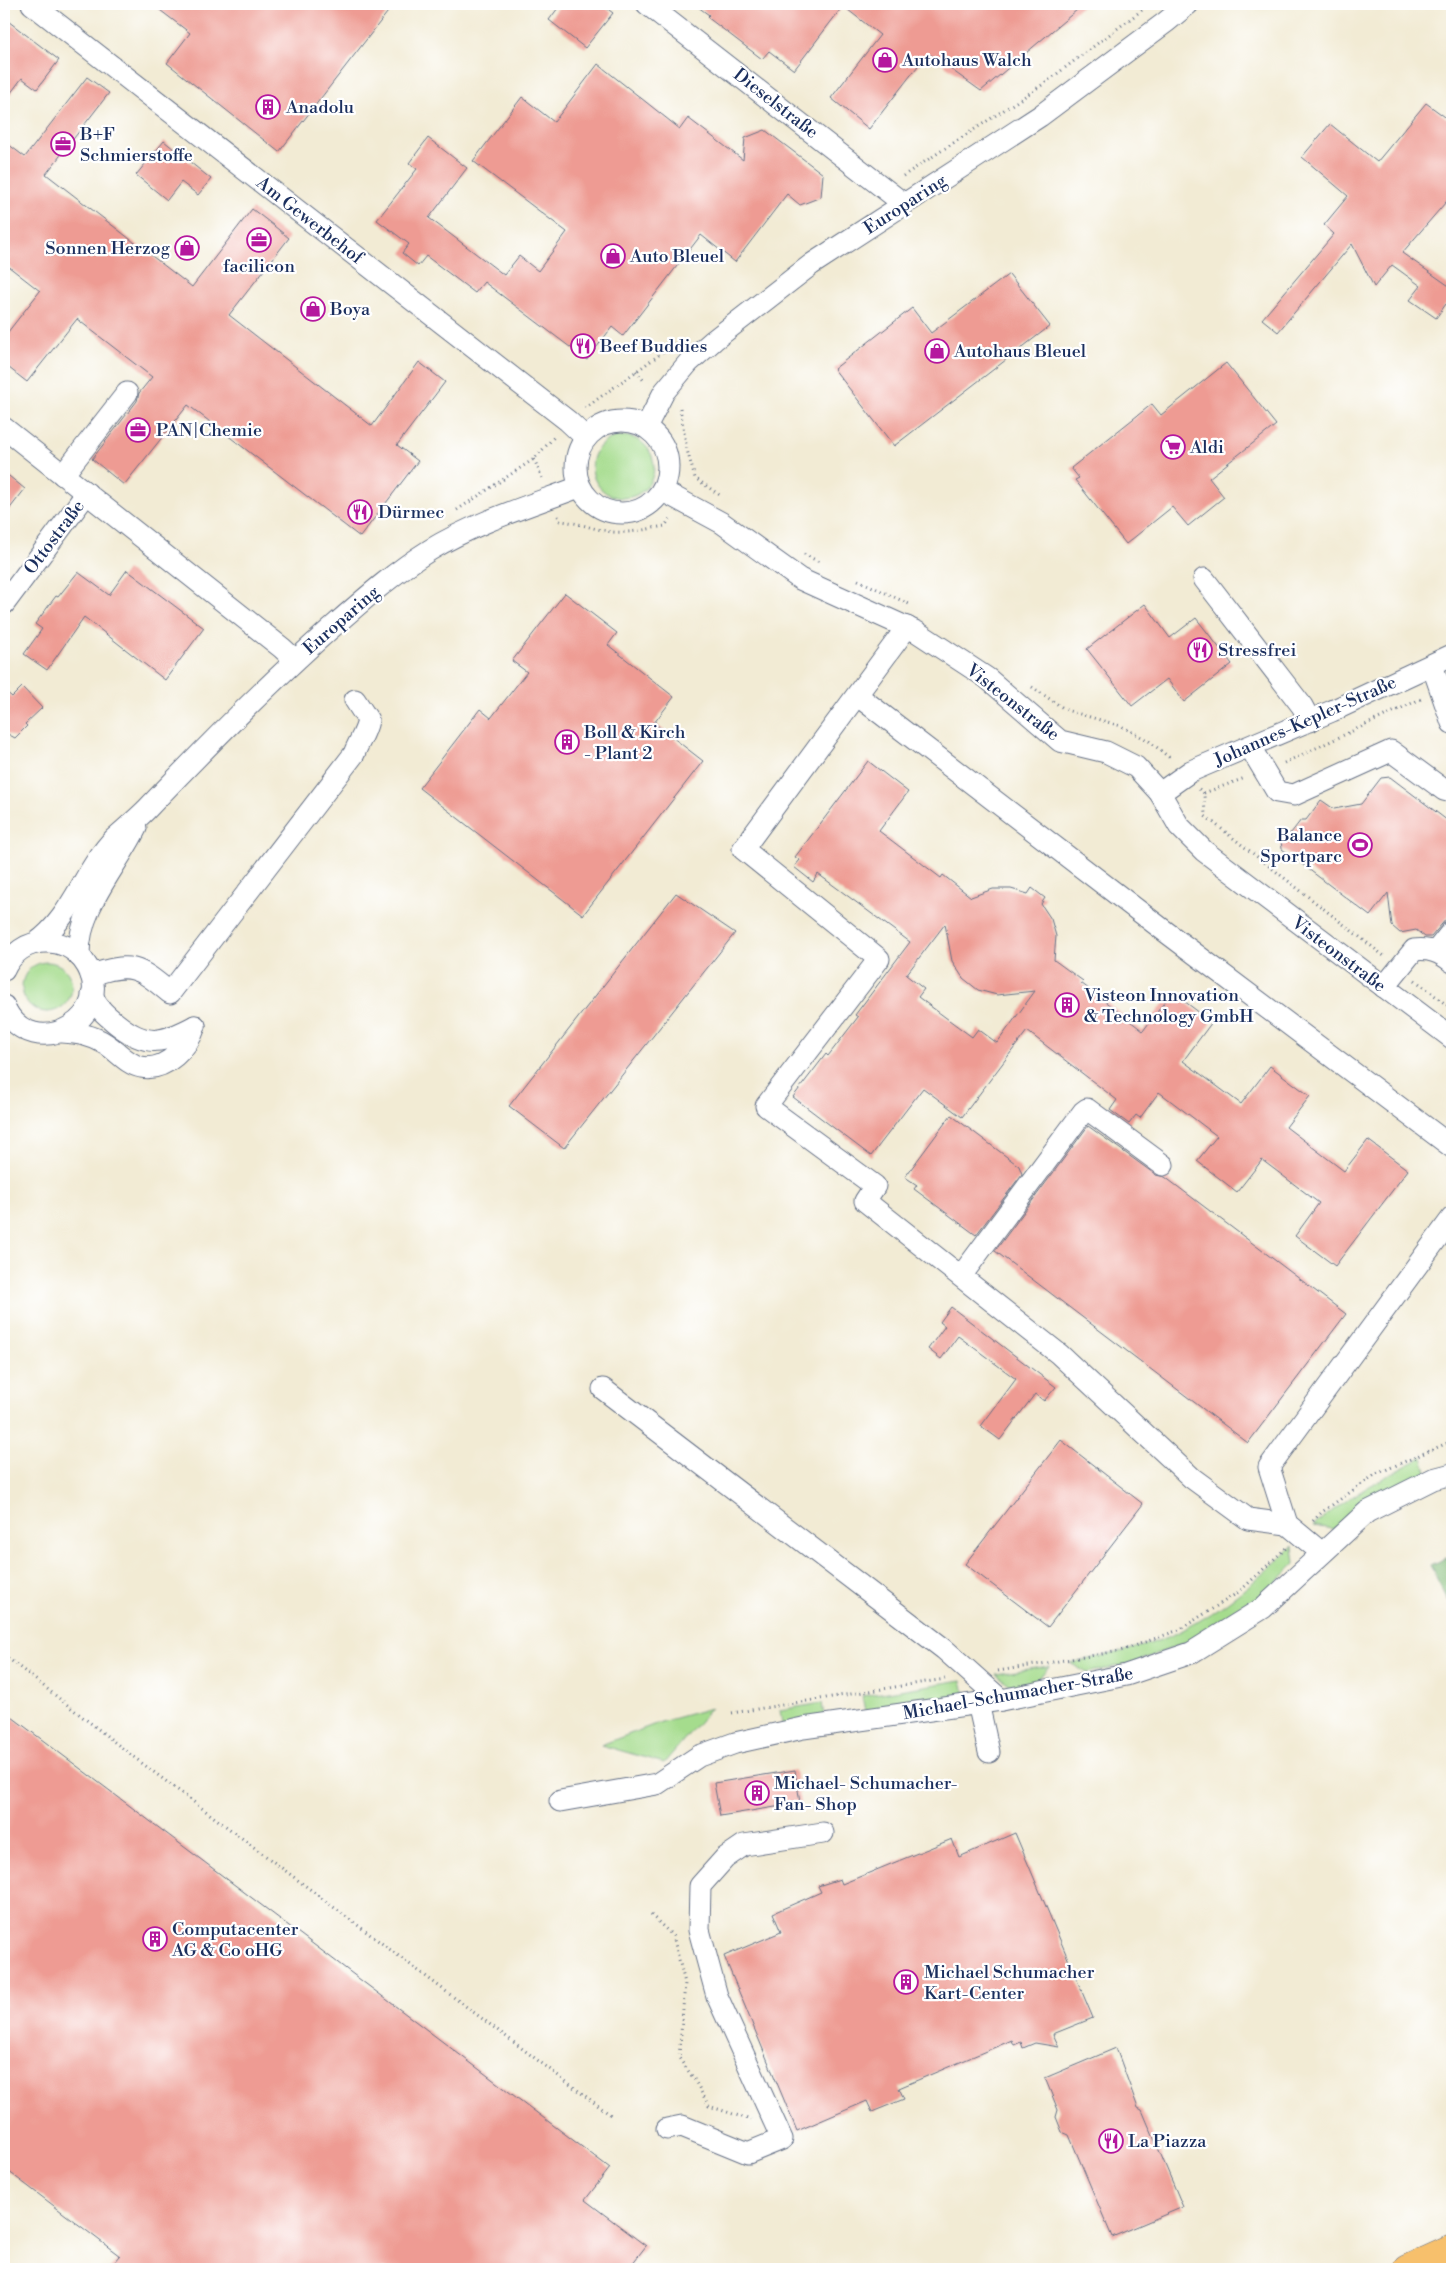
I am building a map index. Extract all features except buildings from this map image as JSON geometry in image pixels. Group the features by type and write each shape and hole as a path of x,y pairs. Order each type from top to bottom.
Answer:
{"highway":[{"path":"1408,2269 1452,2249"}],"street":[{"name":"Am Gewerbehof","path":"32,4 568,421 586,438"},
{"name":"Dieselstraße","path":"647,4 904,204"},
{"name":"Europaring","path":"646,427 664,392 690,362 714,340 812,264 1040,116 1188,4"},
{"path":"63,475 127,393"},
{"path":"614,421 630,421 646,427 660,439 668,456 668,474 662,491 649,506 630,514 610,513 592,503 579,487 575,474 575,462 579,449 586,438 598,427 614,421"},
{"path":"4,428 295,660"},
{"name":"Europaring","path":"4,970 15,954 27,946 36,943 55,926 97,859 114,839 144,812 198,754 295,660 384,582 428,551 475,526 579,487"},
{"name":"Visteonstraße","path":"662,491 722,523 800,579 907,627 987,678 1060,741 1106,752 1136,767 1160,793 1179,826 1204,851 1452,1038"},
{"name":"Ottostraße","path":"4,604 87,493"},
{"path":"1204,579 1302,706 1310,721"},
{"path":"907,627 858,696 743,849 879,959 766,1106 875,1186 865,1201 1059,1354 1192,1478 1248,1519 1294,1530 1322,1553"},
{"name":"Johannes-Kepler-Straße","path":"1160,793 1190,771 1310,721 1452,655"},
{"path":"1432,665 1452,723"},
{"path":"858,696 1452,1148"},
{"path":"91,985 118,967 128,967 139,970 170,993 354,754 366,730 368,720 355,700"},
{"path":"1250,747 1277,792 1294,795 1391,751 1444,790 1452,792"},
{"name":"Europaring","path":"79,956 81,932 86,914 144,812"},
{"path":"1384,987 1414,950 1428,949 1444,956 1452,931"},
{"path":"4,1006 13,1020 25,1029 46,1034 62,1032 87,1035 141,1067 149,1068 166,1062 176,1055 191,1039 195,1026 163,1040 146,1041 134,1037 105,1014 96,1004 91,985 79,956 62,944 36,943"},
{"path":"62,1032 81,1018 89,1005 91,985"},
{"path":"4,1035 25,1029"},
{"path":"961,1276 1004,1216 1087,1109 1163,1165"},
{"path":"1294,1530 1269,1467 1452,1218"},
{"path":"604,1389 944,1649 1001,1700"},
{"name":"Michael-Schumacher-Straße","path":"560,1801 657,1784 699,1756 735,1743 803,1728 1001,1700 1126,1675 1191,1653 1263,1608 1367,1512 1433,1479 1452,1474"},
{"path":"978,1704 989,1752"},
{"path":"667,2129 682,2126 748,2153 782,2140 717,1996 698,1930 700,1886 725,1858 744,1845 823,1833"}],"path":[{"path":"636,371 644,381 664,392 679,406 687,450 695,478 726,500"},
{"path":"534,459 560,521 578,522 607,532 633,532 665,526 695,478"},
{"path":"799,551 825,566"},
{"path":"851,577 911,605"},
{"path":"1026,682 1066,710 1121,726 1149,741 1174,762 1184,776 1204,794 1205,816 1452,1009"},
{"path":"1204,794 1266,771 1440,691"},
{"path":"732,1713 1120,1651 1179,1630 1239,1592 1294,1530 1376,1474 1452,1441"},
{"path":"4,1655 138,1761 612,2116"},
{"path":"651,1915 673,1936 685,1983 679,2058 694,2079 709,2106 752,2120"}],"green space":[{"path":"623,436 635,439 645,445 651,455 654,467 651,479 645,489 635,495 623,498 611,495 601,489 595,479 592,467 595,455 601,445 611,439"},
{"path":"42,962 52,962 65,969 72,982 72,992 65,1005 52,1012 42,1012 33,1008 26,1001 22,992 22,982 26,973 33,966"},
{"path":"1423,1457 1427,1472 1333,1529 1313,1526 1366,1488"},
{"path":"1293,1546 1295,1564 1260,1598 1206,1635 1133,1663 1087,1673 1070,1663 1155,1642 1181,1631 1226,1603"},
{"path":"1452,1555 1452,1608 1430,1565"},
{"path":"1049,1666 1036,1682 1013,1687 996,1674"},
{"path":"962,1680 965,1694 865,1711 862,1696"},
{"path":"822,1703 824,1716 782,1724 780,1710"},
{"path":"711,1708 664,1763 601,1745 661,1722"}],"place":[{"name":"Autohaus Walch","path":"885,60"},
{"name":"Anadolu","path":"268,107"},
{"name":"B+F Schmierstoffe","path":"63,144"},
{"name":"facilicon","path":"259,240"},
{"name":"Sonnen Herzog","path":"187,248"},
{"name":"Auto Bleuel","path":"613,256"},
{"name":"Boya","path":"313,309"},
{"name":"Beef Buddies","path":"583,346"},
{"name":"Autohaus Bleuel","path":"937,351"},
{"name":"PAN|Chemie","path":"138,430"},
{"name":"Aldi","path":"1173,447"},
{"name":"Dürmec","path":"360,512"},
{"name":"Stressfrei","path":"1200,650"},
{"name":"Boll & Kirch - Plant 2","path":"567,742"},
{"name":"Balance Sportparc","path":"1360,845"},
{"name":"Visteon Innovation & Technology GmbH","path":"1067,1005"},
{"name":"Michael- Schumacher- Fan- Shop","path":"757,1793"},
{"name":"Computacenter AG & Co oHG","path":"155,1939"},
{"name":"Michael Schumacher Kart-Center","path":"906,1982"},
{"name":"La Piazza","path":"1111,2141"}]}
